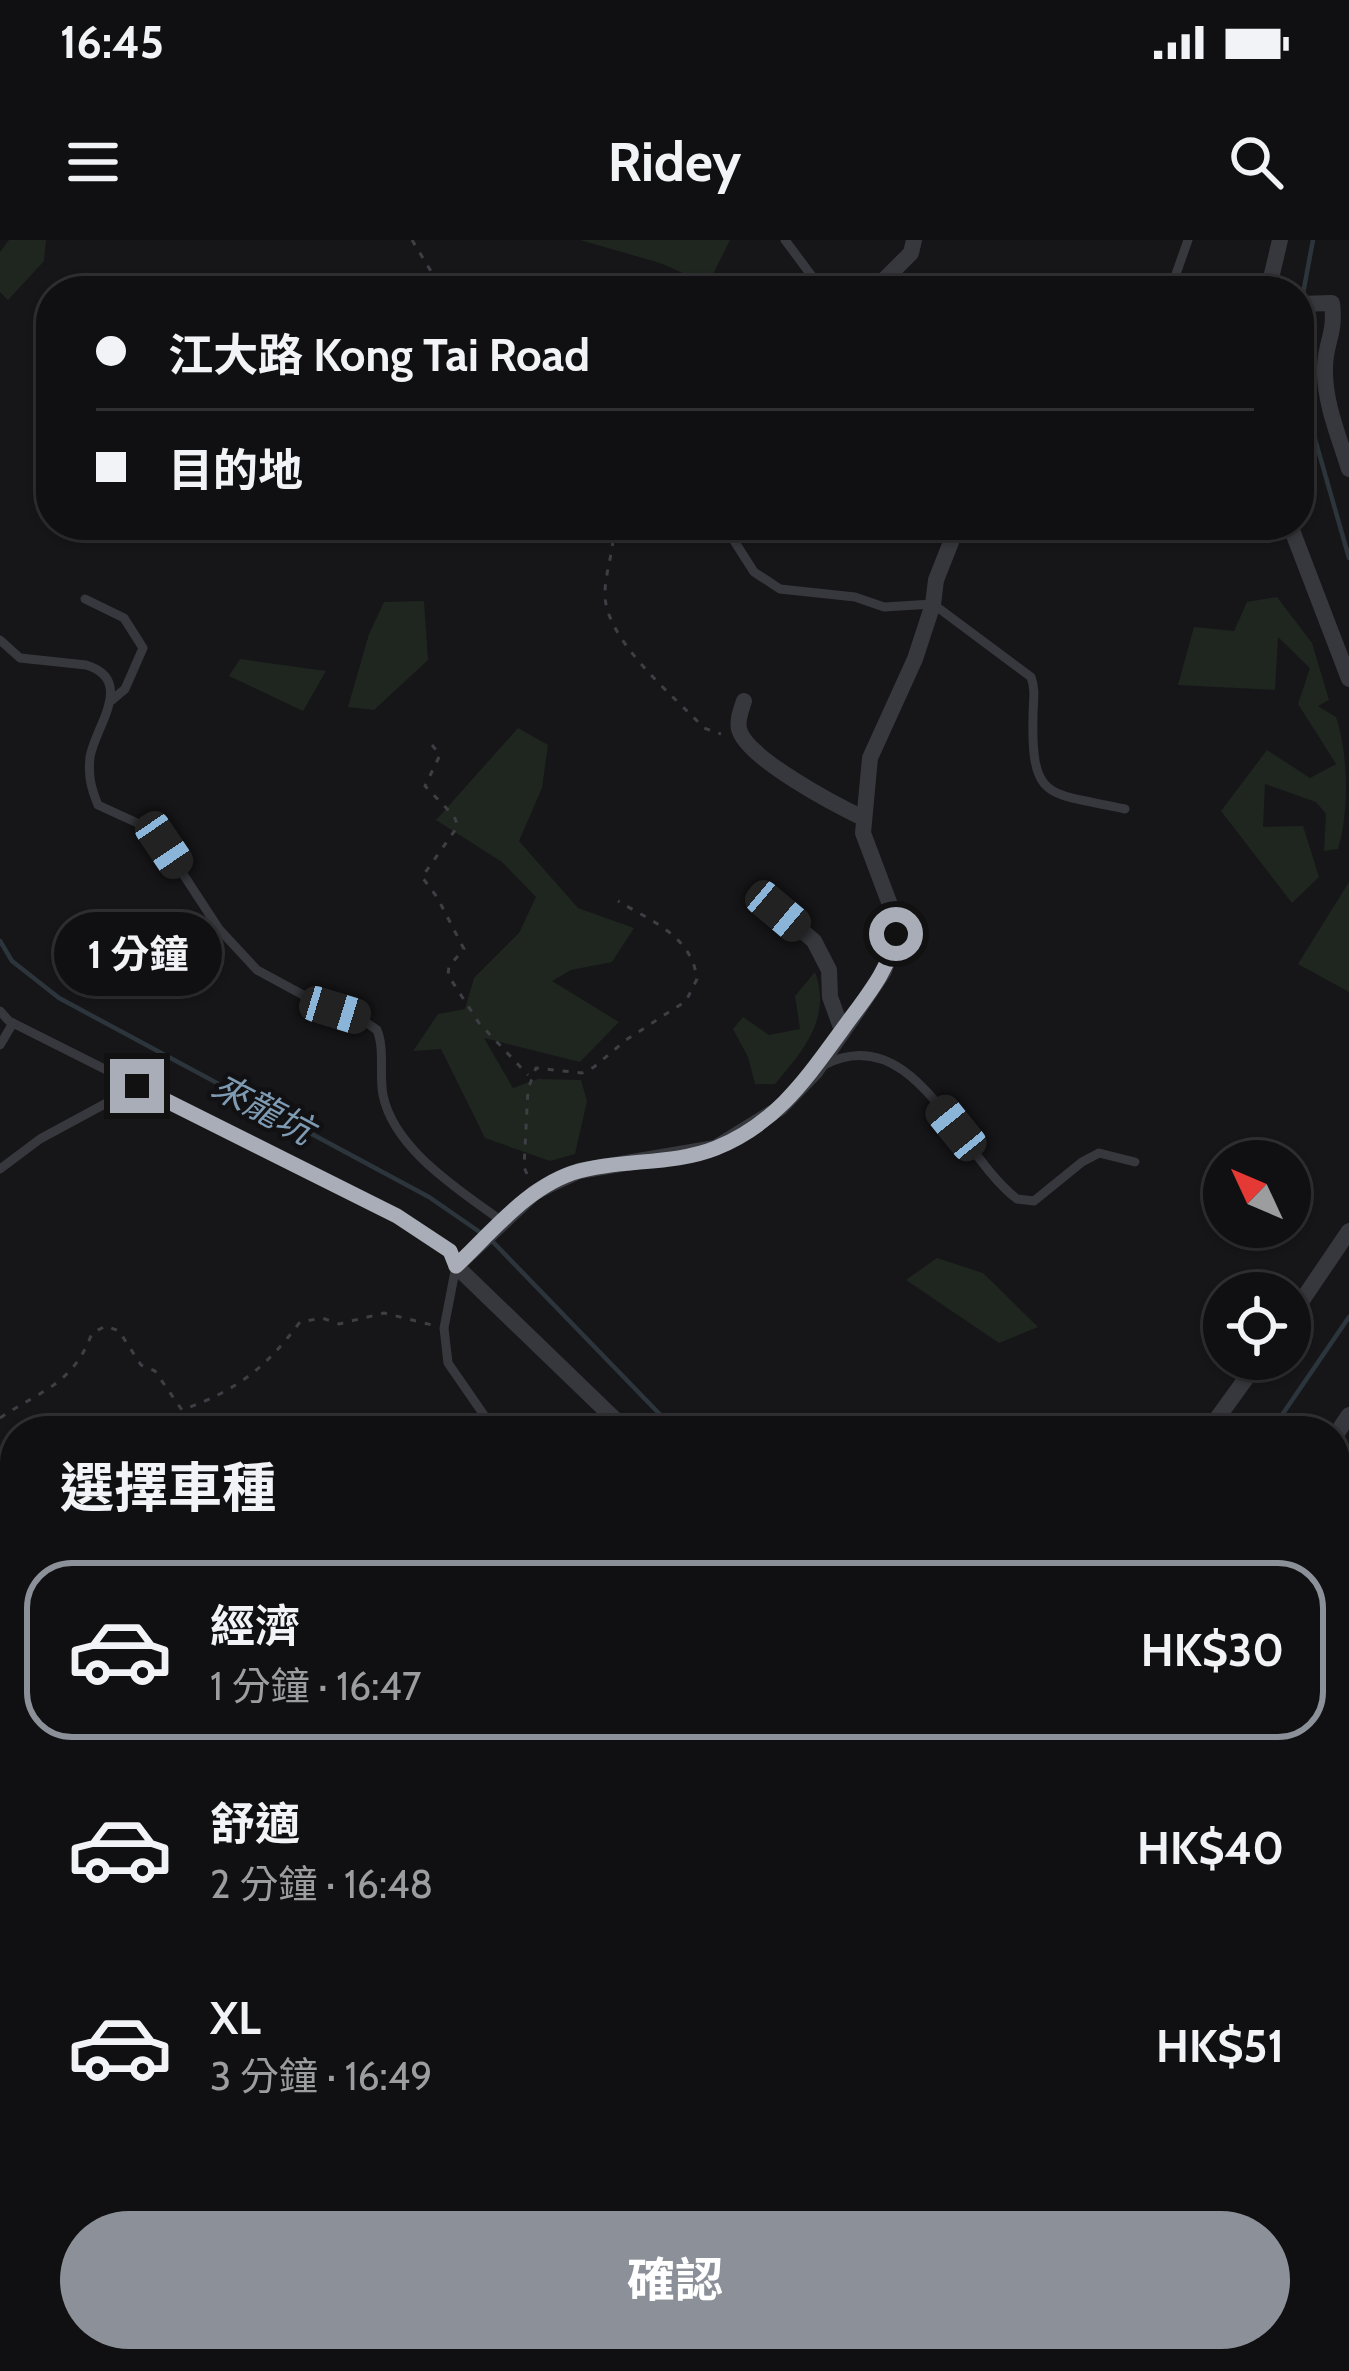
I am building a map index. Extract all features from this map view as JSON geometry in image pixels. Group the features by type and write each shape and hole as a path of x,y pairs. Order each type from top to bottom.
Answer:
{"street":[{"path":"888,276 910,253 914,240"},
{"path":"1272,276 1280,240"},
{"path":"1341,299 1324,360 1325,387 1349,469"},
{"path":"613,1416 463,1260 534,1193 579,1171 716,1148 780,1108 815,1072 884,971 896,934 892,910 863,833 870,758 915,659 936,580 952,540"},
{"path":"1296,540 1349,679"},
{"path":"744,701 739,728 746,742 818,796 863,818"},
{"path":"778,911 814,941 829,970 830,997 842,1030"},
{"path":"1311,1287 1349,1231"},
{"path":"1219,1416 1245,1380"}],"lane":[{"path":"785,240 812,276"},
{"path":"1175,276 1188,240"},
{"path":"734,540 754,572 780,589 855,597 884,607 933,604 1031,677 1036,690 1035,773 1045,786 1060,795 1125,809"},
{"path":"86,599 124,619 143,648 125,689 112,700 91,754 88,782 98,805 146,826 164,845 219,929 257,970 377,1030 383,1097 400,1132 498,1226"},
{"path":"0,640 20,658 97,668 106,678 112,700"},
{"path":"0,1011 14,1023 397,1216 463,1260 444,1328 448,1363 485,1416"},
{"path":"0,1045 14,1023"},
{"path":"815,1072 851,1052 877,1054 930,1096 1017,1199 1034,1201 1099,1153 1135,1162"},
{"path":"0,1168 40,1138 137,1086"}],"path":[{"path":"412,240 434,276"},
{"path":"614,540 604,593 611,622 627,647 704,728 746,742"},
{"path":"432,745 440,755 425,787 454,815 458,826 422,877 464,950 449,966 448,974 479,1023 529,1077 524,1167 534,1193"},
{"path":"529,1077 543,1066 582,1073 686,1001 697,979 688,950 674,934 618,901"},
{"path":"4,1416 57,1387 84,1354 92,1333 106,1326 119,1330 141,1365 155,1371 182,1410 224,1394 271,1361 300,1322 322,1318 339,1324 384,1313 444,1328"}],"shaded area":[{"path":"9,240 46,240 44,261 8,300 0,292 0,252"},
{"path":"580,240 730,240 712,276 690,276"},
{"path":"1277,597 1312,643 1329,700 1318,706 1336,717 1346,784 1338,849 1324,851 1326,814 1316,802 1265,784 1263,827 1303,826 1319,877 1292,903 1221,811 1267,750 1310,778 1336,764 1298,704 1310,668 1278,637 1275,690 1178,685 1194,627 1234,631 1247,602"},
{"path":"424,601 428,660 374,710 348,707 369,634 384,602"},
{"path":"240,659 326,671 303,711 229,676"},
{"path":"518,728 548,745 542,788 519,841 578,908 634,928 612,962 571,970 552,981 619,1022 580,1062 484,1038 513,1088 538,1079 581,1080 587,1101 575,1154 550,1161 485,1138 441,1049 413,1051 438,1014 465,1009 474,978 519,933 536,897 502,862 436,820"},
{"path":"1349,882 1349,992 1298,964"},
{"path":"815,972 820,1004 812,1033 775,1084 755,1084 733,1029 743,1017 769,1035 800,1029 795,996"},
{"path":"937,1258 983,1273 1038,1327 999,1343 906,1280"}],"waterway":[{"path":"1306,276 1313,240"},
{"path":"1314,436 1349,558"},
{"name":"來龍坑","path":"0,941 12,961 59,998 429,1197 484,1235"},
{"name":"來龍坑","path":"493,1242 661,1416"},
{"path":"1281,1416 1349,1317"}],"route":[{"path":"137,1086 397,1216 450,1251 456,1266 534,1193 579,1171 716,1148 780,1108 815,1072 884,971 896,934"}]}
